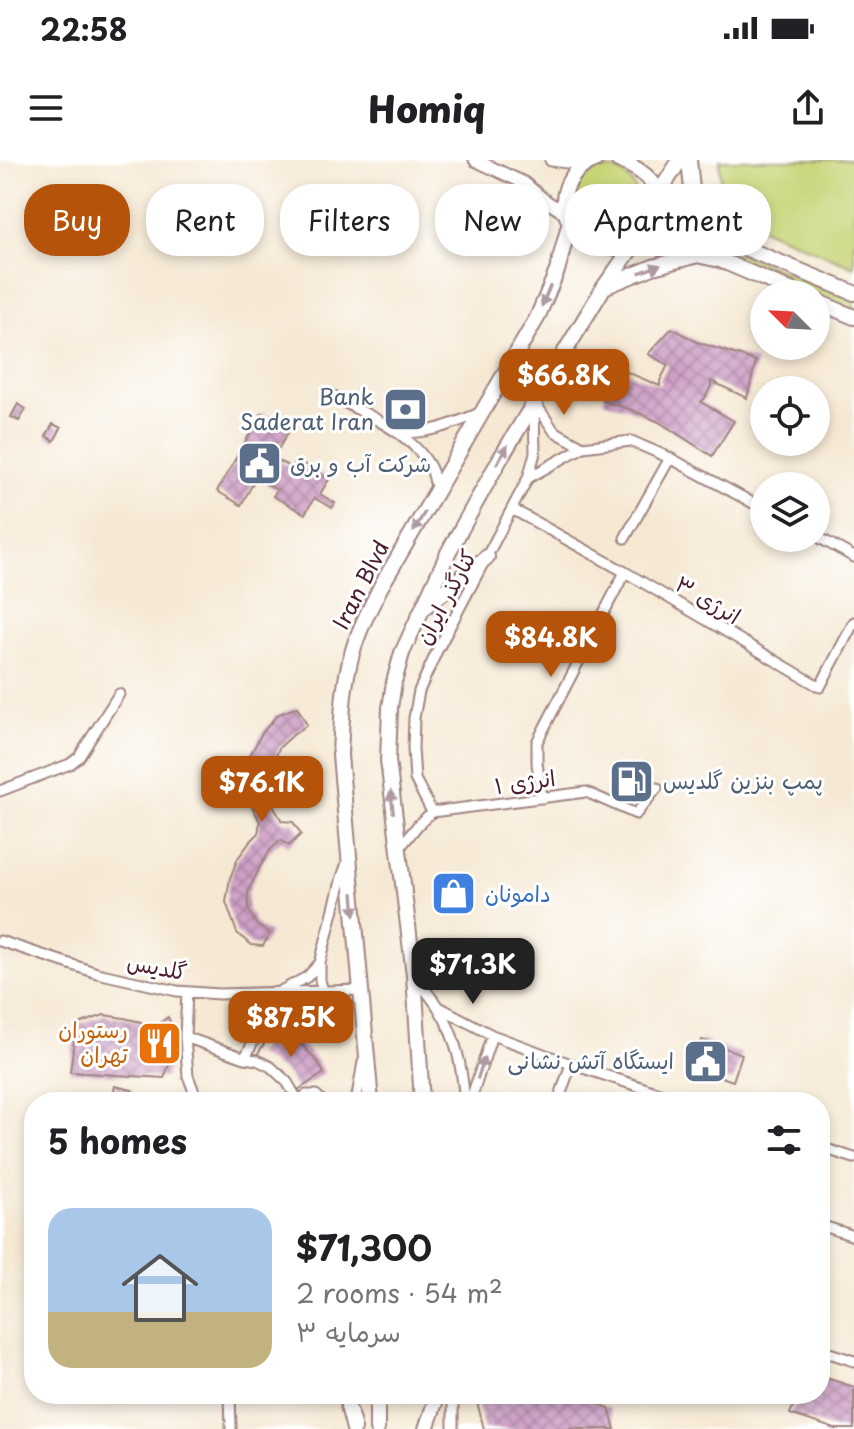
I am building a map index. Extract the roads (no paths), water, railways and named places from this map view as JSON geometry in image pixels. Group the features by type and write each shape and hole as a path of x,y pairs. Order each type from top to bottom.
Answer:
{"main road":[{"path":"618,160 644,173 654,184"},
{"path":"667,184 680,160"},
{"path":"689,160 691,184"},
{"name":"Iran Blvd","path":"568,184 572,175 591,161"},
{"name":"Iran Blvd","path":"370,1092 340,755 347,671 358,634 380,588 537,318 557,271 565,232"},
{"path":"421,1092 414,975 388,760 394,682 402,653 449,551 534,401 604,287 628,256"},
{"path":"604,287 653,267 693,256"},
{"path":"702,256 720,260 767,280"},
{"path":"764,256 854,293"},
{"path":"830,307 854,317"},
{"path":"422,610 487,557"},
{"path":"348,1404 351,1429"},
{"path":"377,1404 377,1429"},
{"path":"426,1404 426,1429"},
{"path":"426,1429 435,1404"}],"street":[{"path":"475,160 524,183 565,216"},
{"path":"551,160 591,161"},
{"path":"331,395 398,433 423,457 432,472 437,490"},
{"path":"534,401 554,431 583,447"},
{"name":"کنارگذر ایران","path":"432,812 415,779 413,733 419,691 528,478 535,453 534,401"},
{"path":"398,433 423,433 443,428 482,412"},
{"path":"528,478 583,447 631,441 670,458 750,501"},
{"path":"625,538 670,458"},
{"name":"انرژی ۳","path":"512,509 820,687 854,622"},
{"path":"830,544 854,557"},
{"path":"542,798 537,742 625,572"},
{"path":"0,791 70,764 79,757 119,694"},
{"name":"انرژی ۱","path":"432,812 586,792 636,814 657,788"},
{"path":"398,850 432,812"},
{"path":"323,991 320,963 350,855"},
{"name":"گلدیس","path":"0,941 97,973 187,992 362,990"},
{"path":"245,1058 277,993 307,977 320,963"},
{"path":"414,975 439,1007 453,1037 466,1092"},
{"path":"187,992 185,1037 188,1076 194,1092"},
{"path":"439,1007 492,1035 656,1092"},
{"path":"472,1092 492,1035"},
{"path":"185,1037 257,1060 279,1073 293,1092"},
{"path":"358,1092 366,1043"},
{"path":"561,1092 571,1064"},
{"path":"830,1150 854,1158"},
{"path":"830,1228 854,1236"},
{"path":"830,1353 854,1361"},
{"path":"230,1404 231,1429"},
{"path":"453,1404 453,1429"}],"place":[{"name":"Bank Saderat Iran","path":"405,410"},
{"name":"شرکت آب و برق","path":"259,464"},
{"name":"پمپ بنزین گلدیس","path":"632,781"},
{"name":"دامونان","path":"454,894"},
{"name":"رستوران تهران","path":"159,1043"},
{"name":"ایستگاه آتش نشانی","path":"705,1061"}]}
